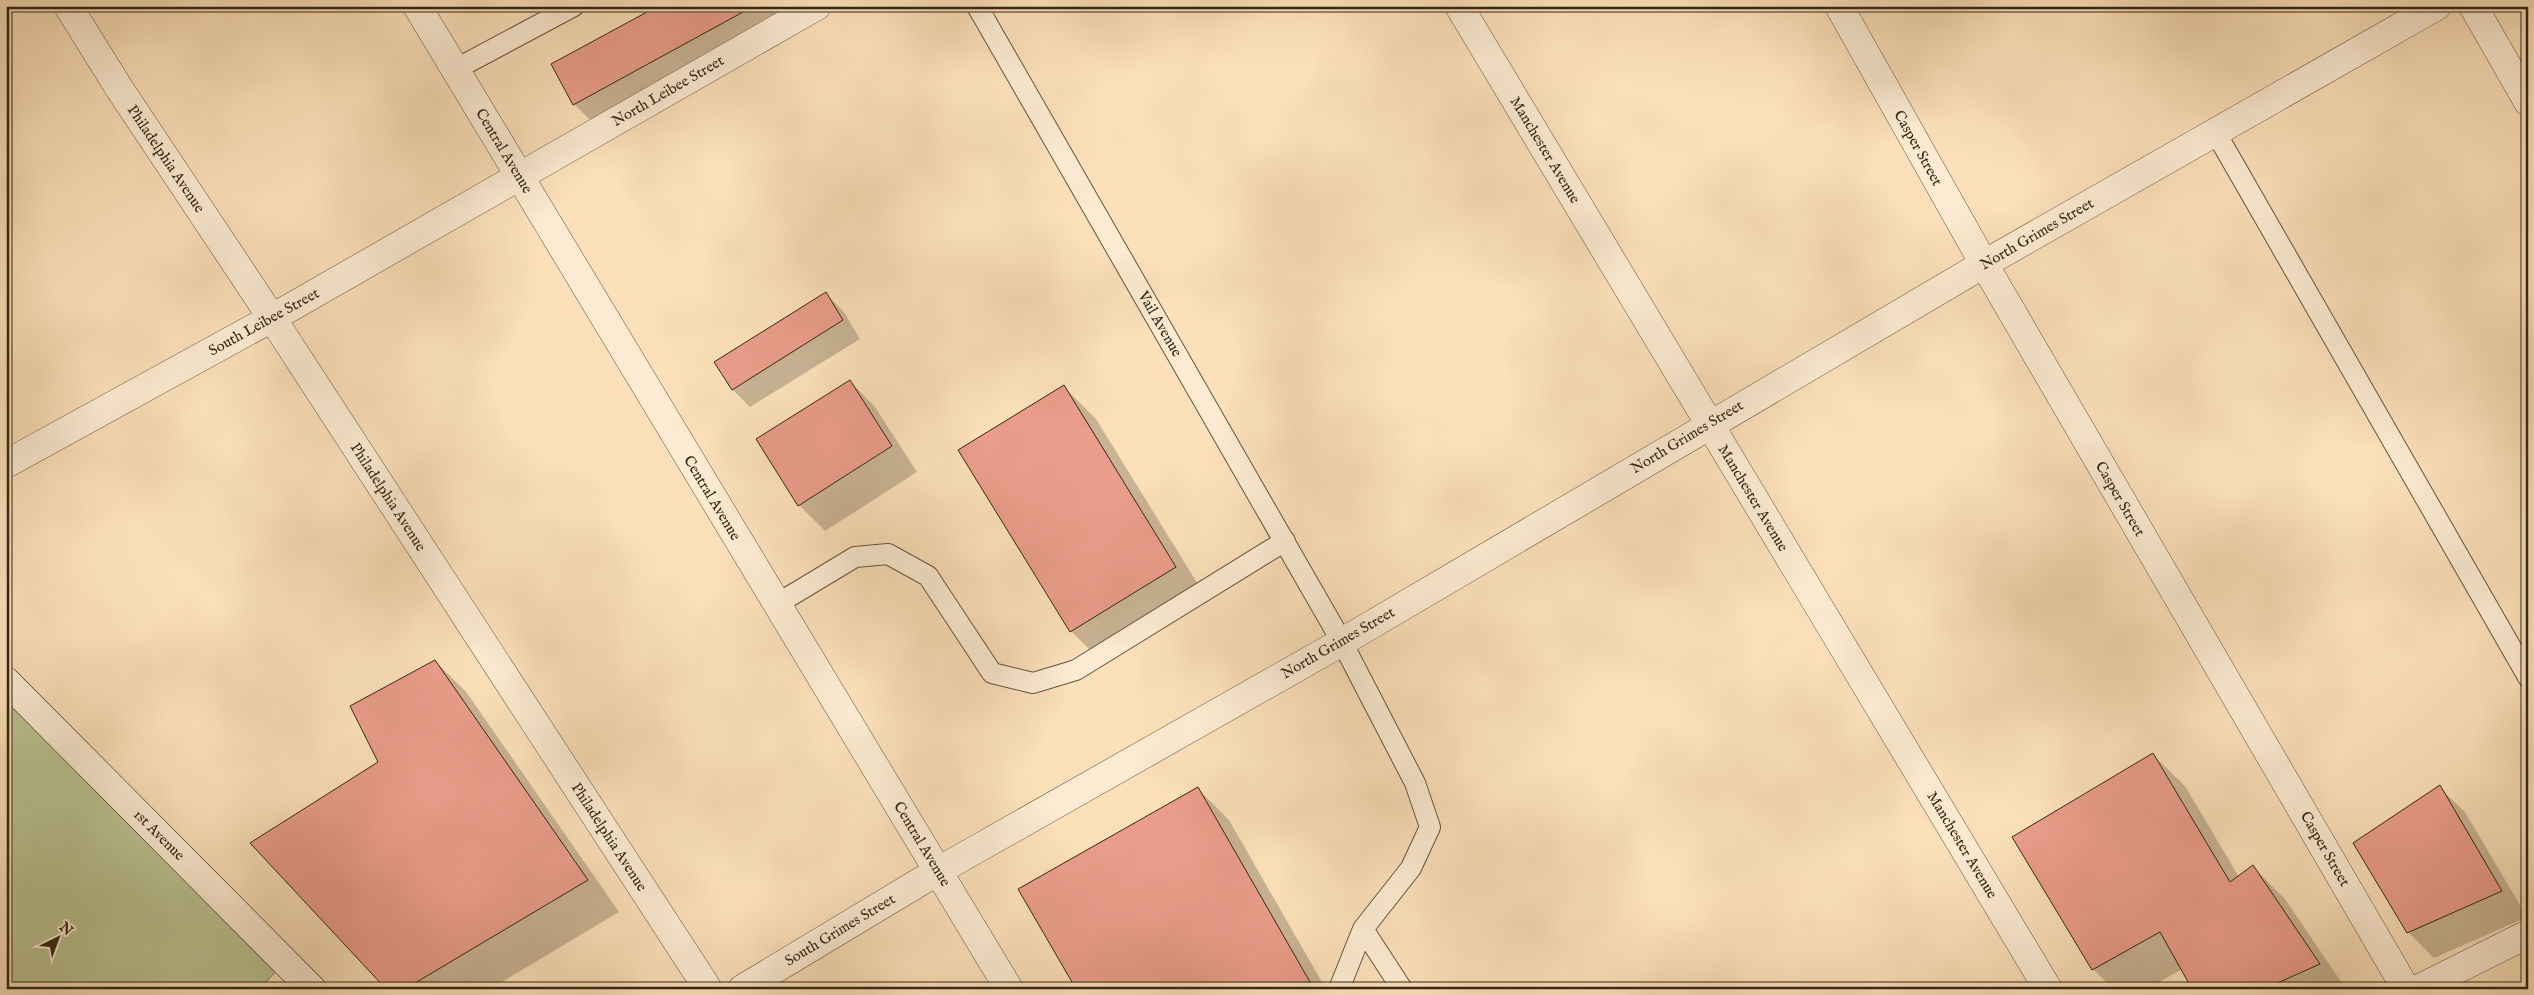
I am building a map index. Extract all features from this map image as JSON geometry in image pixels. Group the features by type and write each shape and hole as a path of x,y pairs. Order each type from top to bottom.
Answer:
{"street":[{"name":"Philadelphia Avenue","path":"68,6 119,88 272,318 708,989"},
{"name":"Central Avenue","path":"417,6 1009,989"},
{"name":"North Leibee Street","path":"519,177 817,6"},
{"name":"Manchester Avenue","path":"1460,6 2048,989"},
{"name":"Casper Street","path":"1839,6 1984,264 2406,989"},
{"name":"North Grimes Street","path":"938,871 1342,642 1709,424 1984,264 2437,6"},
{"path":"2473,6 2528,102"},
{"name":"South Leibee Street","path":"6,464 272,318 519,177"},
{"name":"1st Avenue","path":"6,682 312,989"},
{"name":"South Grimes Street","path":"742,989 938,871"},
{"path":"2418,989 2528,934"}],"lane":[{"path":"456,69 574,6"},
{"name":"Vail Avenue","path":"977,6 1342,642 1415,783 1430,826 1411,868 1364,928 1338,989"},
{"path":"2216,133 2528,677"},
{"path":"777,604 855,557 888,554 928,576 992,673 1033,683 1076,670 1285,541"},
{"path":"1364,928 1402,989"}],"green space":[{"path":"6,681 285,962 259,989 6,989"}],"building":[{"path":"658,6 754,6 573,105 551,64"},
{"path":"826,292 843,320 732,390 714,362"},
{"path":"850,380 892,446 798,506 756,439"},
{"path":"1064,385 1176,567 1070,632 958,450"},
{"path":"435,660 588,880 405,989 386,989 250,843 378,762 350,706"},
{"path":"2153,753 2230,882 2253,865 2320,964 2264,989 2192,989 2160,932 2092,970 2012,837"},
{"path":"2440,785 2502,891 2407,933 2353,843"},
{"path":"1198,787 1310,982 1297,989 1076,989 1018,889"}]}
